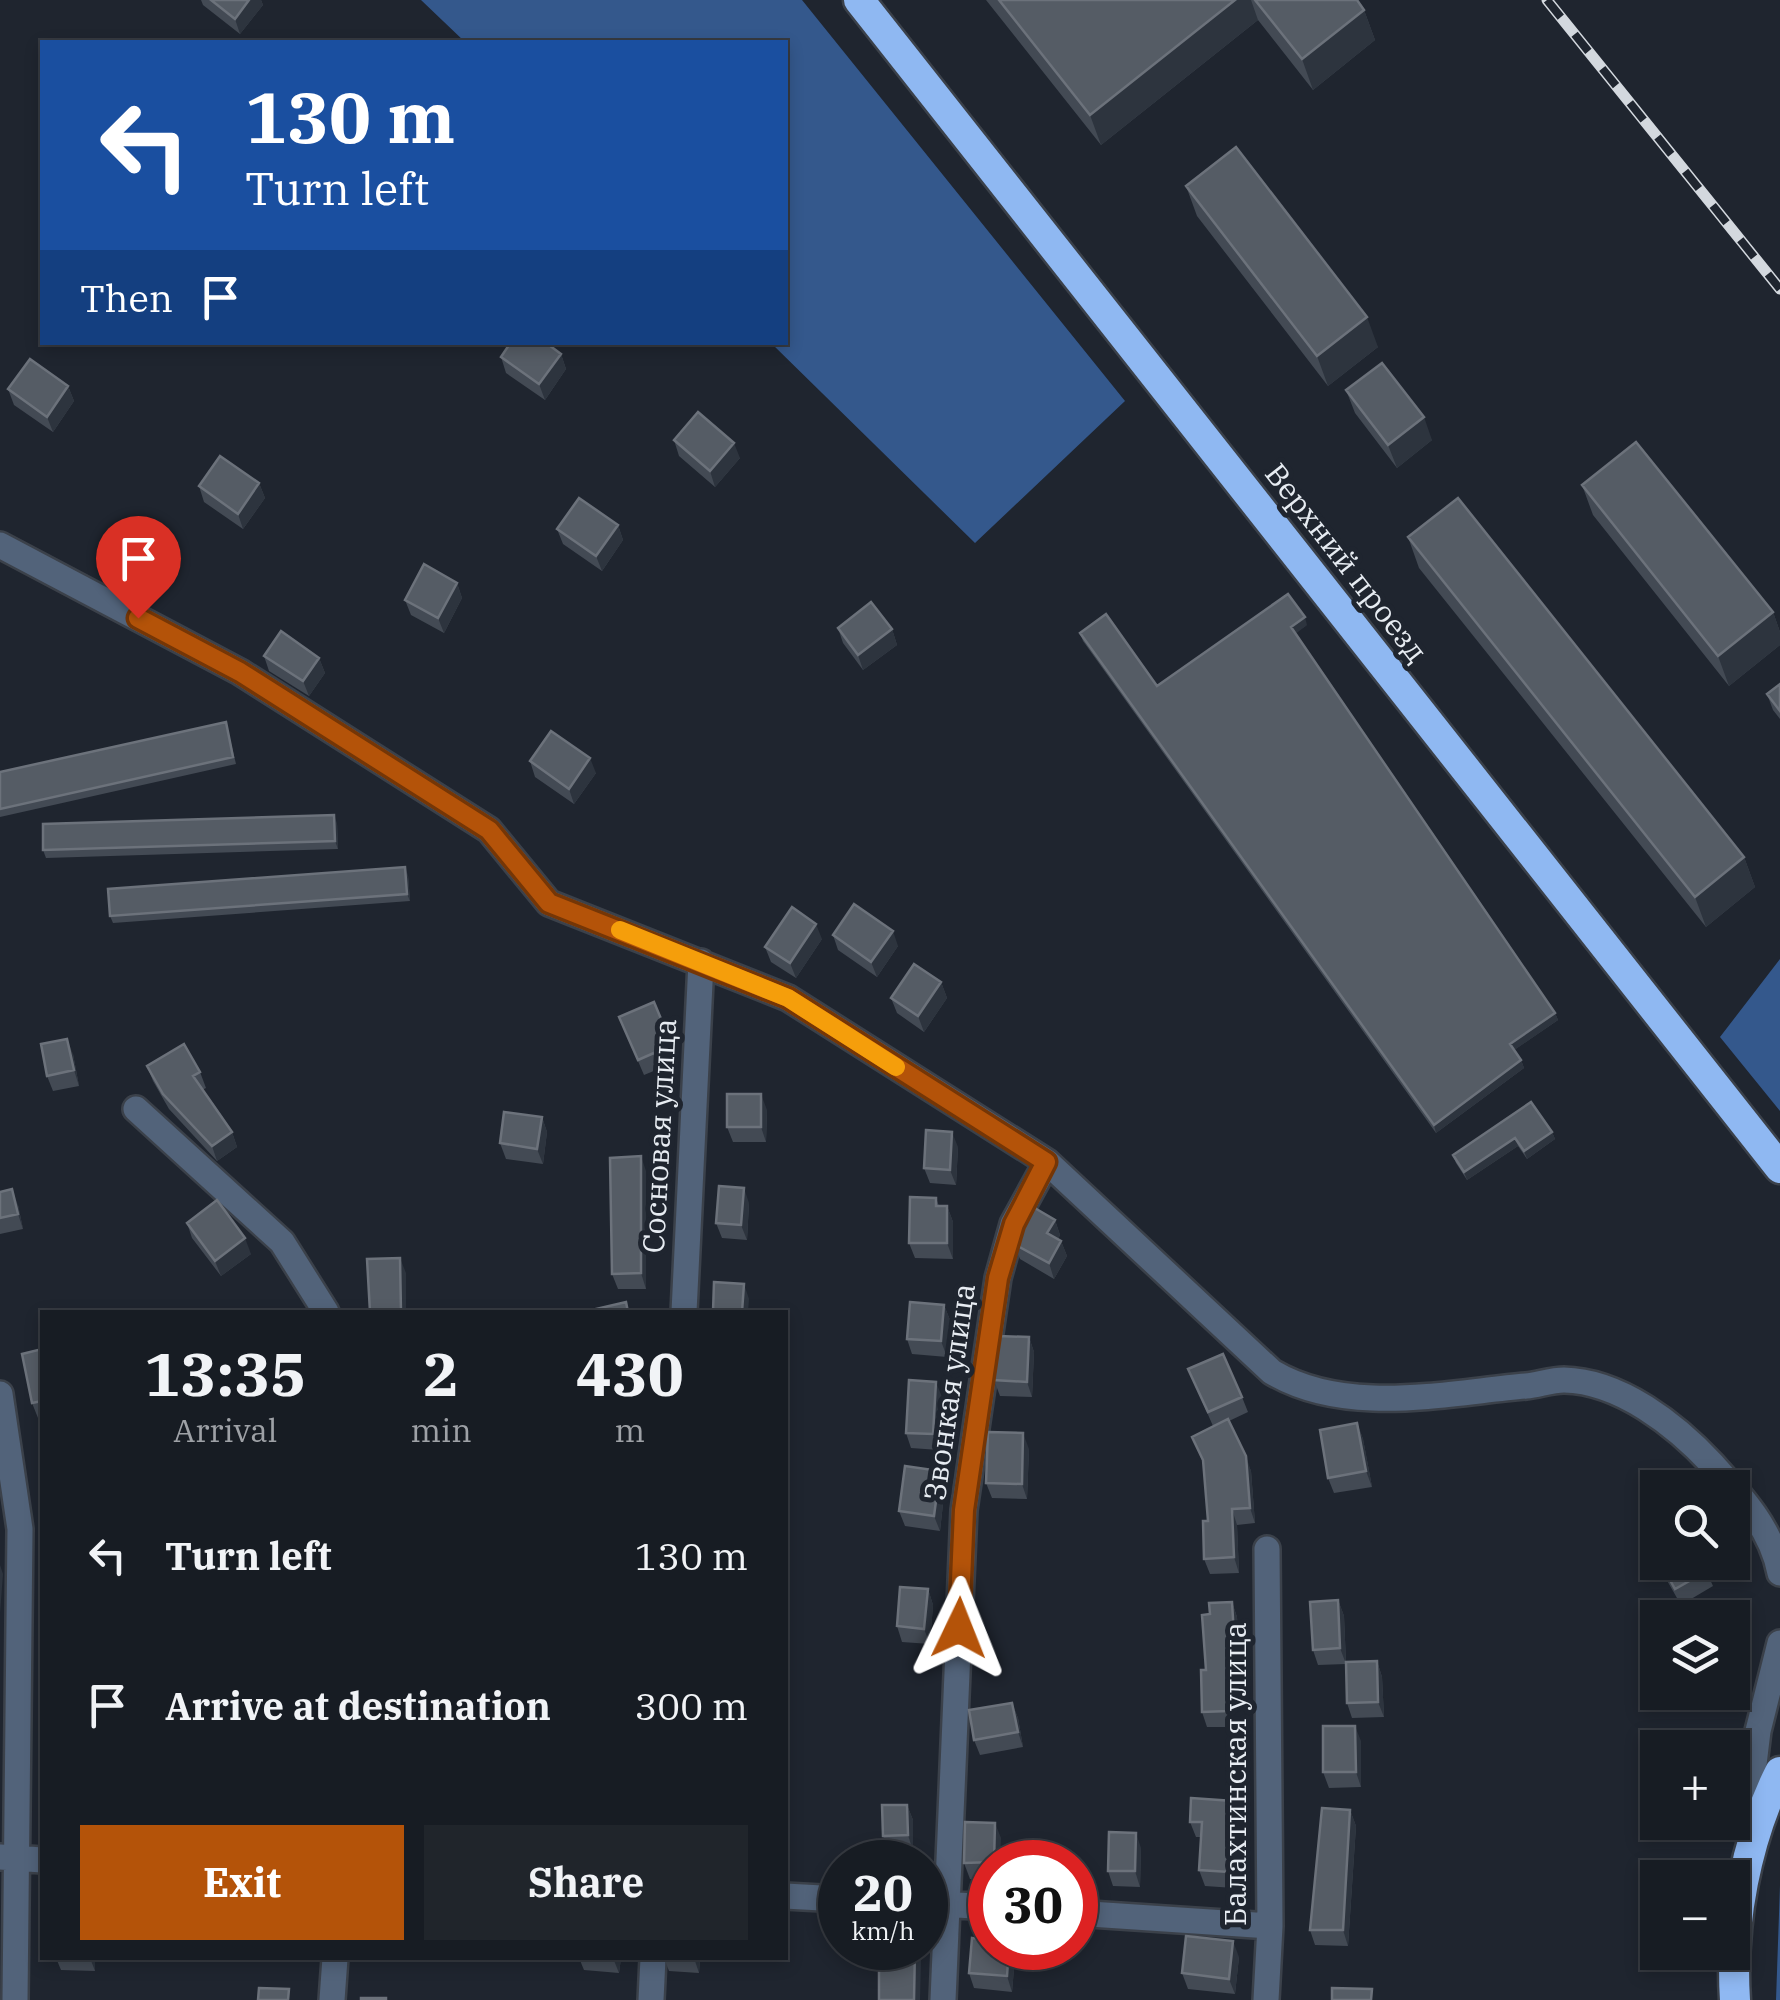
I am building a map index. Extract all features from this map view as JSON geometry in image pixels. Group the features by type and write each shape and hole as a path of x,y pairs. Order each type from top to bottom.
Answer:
{"highway":[{"name":"Верхний проезд","path":"859,0 1780,1168"},
{"path":"1735,2000 1735,1936 1758,1828 1780,1772"}],"street":[{"path":"0,545 240,672 489,830 549,903 788,998 1046,1162 1272,1372 1291,1383 1398,1400 1565,1380 1642,1405 1672,1426 1740,1495 1762,1525 1780,1573"},
{"name":"Сосновая улица","path":"684,1310 701,962"},
{"path":"136,1109 282,1242 325,1310"},
{"name":"Звонкая улица","path":"940,1840 964,1510 998,1278 1014,1224 1046,1162"},
{"path":"0,1394 20,1528 20,1858 15,2000"},
{"name":"Балахтинская улица","path":"1266,2000 1270,1926 1267,1548"},
{"path":"1758,1828 1748,1814 1758,1731 1780,1643"},
{"path":"788,1896 818,1898"},
{"path":"1098,1914 1270,1926"},
{"path":"332,2000 335,1960"},
{"path":"651,2000 653,1960"},
{"name":"Звонкая улица","path":"941,1970 943,2000"}],"shaded area":[{"path":"421,0 802,0 1125,401 975,543 773,345 788,345 788,40 463,40"},
{"path":"1780,959 1780,1111 1720,1037"},
{"path":"1780,1885 1780,2000 1776,2000"}],"building":[{"path":"211,0 249,0 235,19"},
{"path":"999,0 1235,0 1090,115"},
{"path":"1255,0 1357,0 1364,10 1302,59"},
{"path":"1236,147 1367,317 1317,356 1186,186"},
{"path":"509,345 549,345 561,354 539,384 501,357"},
{"path":"30,359 68,386 47,417 8,389"},
{"path":"1382,363 1424,417 1388,445 1346,390"},
{"path":"698,412 734,443 710,471 674,440"},
{"path":"1636,442 1773,612 1718,656 1582,485"},
{"path":"220,456 259,483 238,514 199,486"},
{"path":"579,498 618,525 596,556 557,529"},
{"path":"1458,498 1744,857 1695,897 1408,537"},
{"path":"424,564 457,583 438,618 405,600"},
{"path":"1288,594 1305,617 1291,627 1555,1013 1510,1044 1521,1060 1434,1125 1080,633 1106,614 1157,686"},
{"path":"871,602 892,629 858,655 838,628"},
{"path":"281,631 319,658 303,681 264,656"},
{"path":"1780,684 1780,711 1767,694"},
{"path":"226,722 233,757 0,809 0,772"},
{"path":"551,731 590,758 569,789 530,761"},
{"path":"334,815 335,841 43,850 43,824"},
{"path":"405,867 407,894 110,916 108,889"},
{"path":"854,904 893,931 871,962 833,935"},
{"path":"792,907 816,924 790,963 765,947"},
{"path":"914,964 941,982 918,1016 891,998"},
{"path":"654,1002 672,1045 638,1060 619,1017"},
{"path":"67,1039 74,1070 47,1076 41,1044"},
{"path":"184,1044 200,1072 193,1076 232,1132 212,1146 163,1094 147,1066"},
{"path":"727,1094 761,1094 761,1127 727,1127"},
{"path":"1531,1102 1552,1132 1524,1151 1515,1138 1464,1172 1453,1155"},
{"path":"504,1112 542,1117 537,1149 500,1143"},
{"path":"926,1130 952,1132 950,1170 924,1168"},
{"path":"641,1156 641,1273 612,1274 610,1158"},
{"path":"719,1186 744,1188 741,1225 716,1223"},
{"path":"12,1189 18,1214 0,1218 0,1192"},
{"path":"910,1197 936,1198 936,1206 947,1206 947,1243 909,1243"},
{"path":"217,1200 245,1238 215,1261 187,1223"},
{"path":"1033,1207 1055,1220 1047,1233 1061,1241 1049,1263 1014,1244"},
{"path":"400,1258 401,1310 370,1310 367,1259"},
{"path":"714,1282 744,1284 742,1310 713,1310"},
{"path":"626,1302 628,1310 596,1310"},
{"path":"910,1302 944,1305 941,1341 907,1339"},
{"path":"998,1336 1029,1337 1027,1382 994,1380"},
{"path":"40,1350 40,1401 32,1403 22,1354"},
{"path":"1223,1354 1242,1397 1208,1412 1188,1369"},
{"path":"909,1380 936,1382 933,1434 906,1433"},
{"path":"1228,1419 1246,1456 1250,1508 1232,1509 1234,1557 1204,1559 1203,1521 1208,1521 1203,1460 1192,1437"},
{"path":"1357,1423 1366,1471 1328,1478 1320,1430"},
{"path":"988,1432 1023,1433 1022,1484 986,1483"},
{"path":"905,1466 940,1471 934,1516 899,1511"},
{"path":"1670,1580 1691,1580 1675,1589"},
{"path":"900,1587 928,1589 924,1629 897,1626"},
{"path":"1338,1600 1340,1648 1313,1650 1310,1602"},
{"path":"1232,1602 1235,1652 1227,1652 1228,1711 1202,1712 1201,1670 1206,1670 1202,1615 1210,1614 1209,1603"},
{"path":"1377,1661 1378,1702 1347,1703 1346,1662"},
{"path":"1012,1703 1018,1732 974,1740 969,1710"},
{"path":"1323,1726 1355,1726 1356,1772 1323,1772"},
{"path":"1191,1798 1233,1801 1229,1872 1199,1870 1202,1822 1190,1822"},
{"path":"882,1805 907,1805 908,1835 883,1836"},
{"path":"1322,1808 1350,1810 1343,1930 1310,1930"},
{"path":"965,1822 995,1823 995,1840 968,1840 968,1863 964,1863"},
{"path":"1109,1832 1136,1833 1135,1871 1108,1871"},
{"path":"1186,1936 1233,1941 1229,1979 1182,1973"},
{"path":"879,1970 915,1970 914,2000 879,2000"},
{"path":"969,1970 1007,1970 1007,1976 969,1973"},
{"path":"259,1988 289,1989 288,2000 258,2000"},
{"path":"1332,1988 1372,1989 1371,2000 1332,2000"}],"railway":[{"path":"1547,0 1780,289"}],"slow traffic":[{"path":"620,930 788,998 896,1067"}],"route":[{"path":"138,618 240,672 489,830 549,903 788,998 1046,1162 1014,1224 998,1278 964,1510 959,1628"}]}
